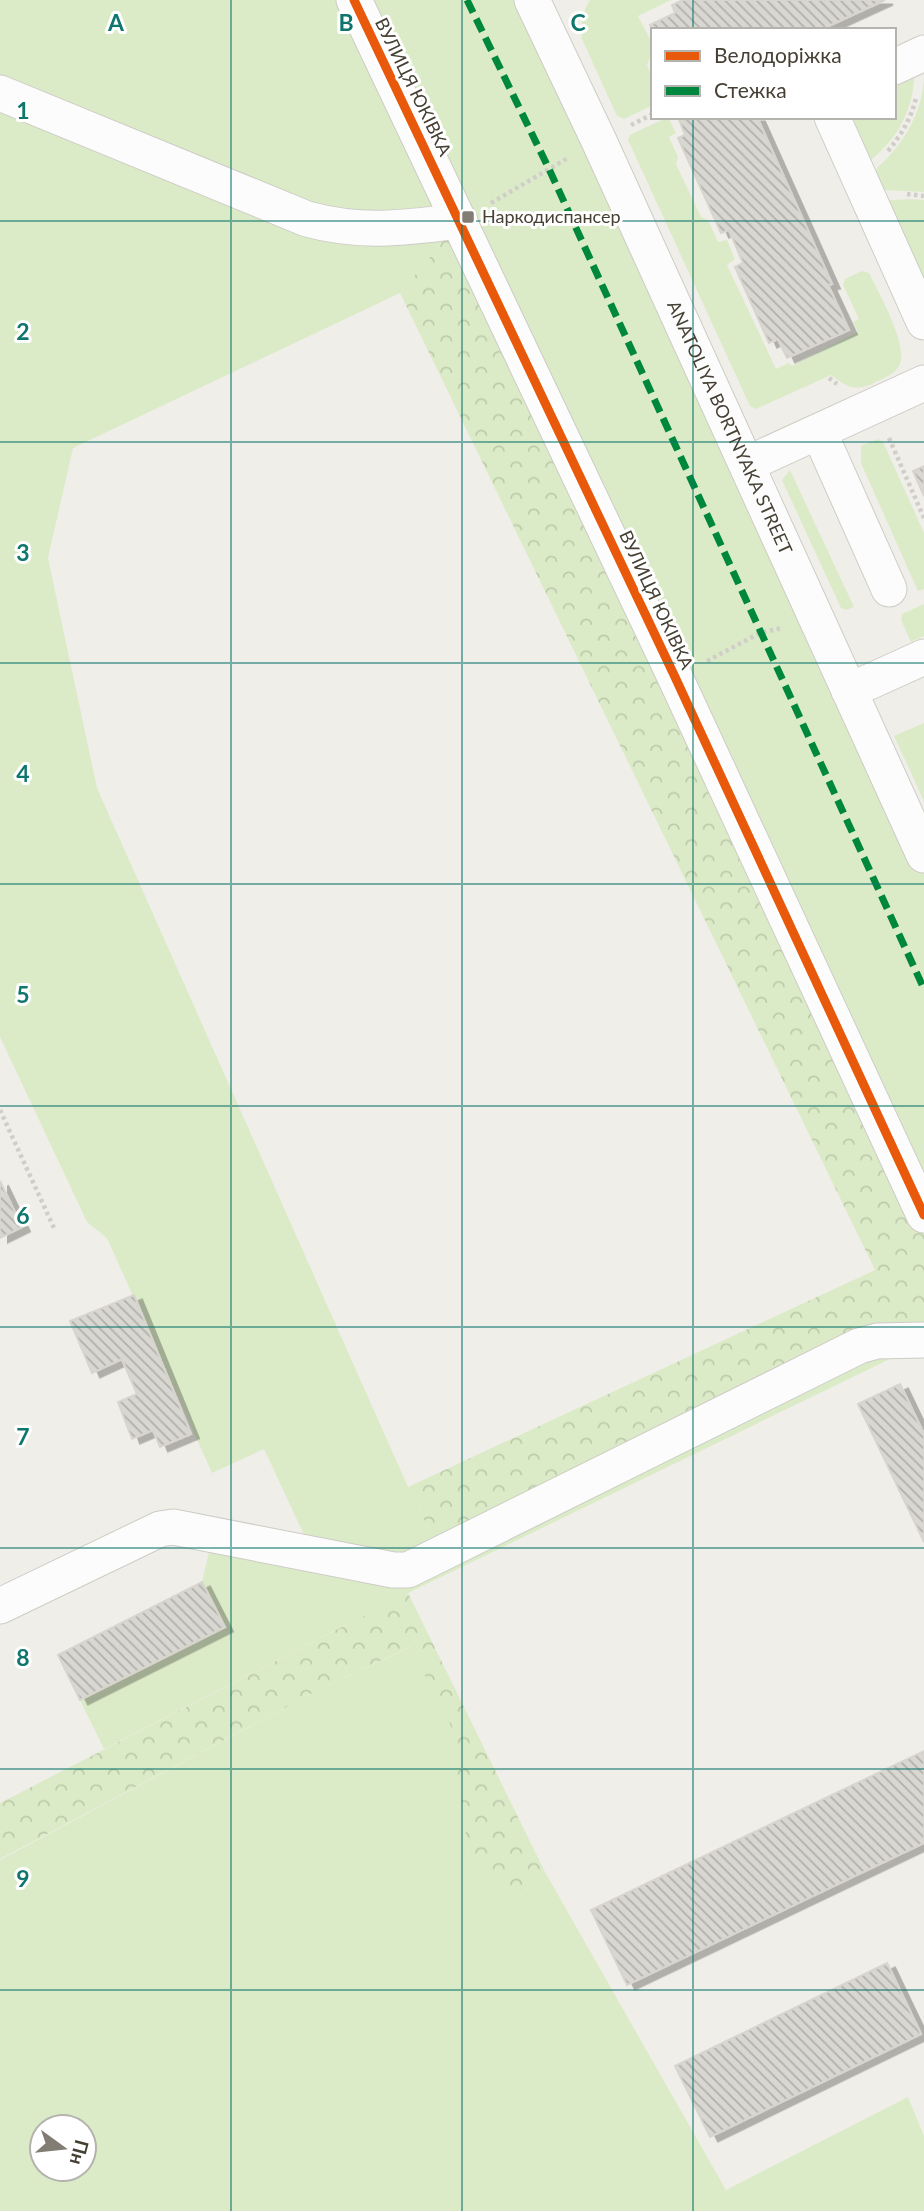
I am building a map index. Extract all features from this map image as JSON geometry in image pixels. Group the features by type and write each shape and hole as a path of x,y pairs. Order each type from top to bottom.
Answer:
{"street":[{"name":"ВУЛИЦЯ ЮКІВКА","path":"354,0 675,677 924,1215"},
{"name":"ANATOLIYA BORTNYAKA STREET","path":"532,0 599,141 924,855"},
{"path":"906,80 924,53"},
{"path":"0,93 307,219 360,229 405,228 460,221"},
{"path":"833,119 924,322"},
{"path":"747,464 924,383"},
{"path":"818,432 889,589"},
{"path":"849,691 924,657"},
{"path":"0,1606 160,1529 173,1527 393,1570 408,1570 859,1346 924,1339"}],"path":[{"path":"885,156 901,135 913,111 906,80"},
{"path":"460,221 599,141 651,115"},
{"path":"896,194 924,196"},
{"path":"885,430 924,517"},
{"path":"675,677 760,633 818,620"},
{"path":"0,1110 54,1228"}],"green space":[{"path":"0,0 532,0 924,854 924,1215 459,222 400,293 73,448 48,558 97,788 408,1487 441,1554 859,1346 894,1357 408,1593 104,1749 80,1700 225,1627 202,1582 213,1535 313,1554 264,1449 212,1473 107,1238 87,1222 0,1037"},
{"path":"590,0 671,0 638,16 651,45 647,65 651,74 651,106 624,119 617,116 582,39 585,9"},
{"path":"915,66 908,110 895,134 865,165 849,119 896,119 896,76"},
{"path":"924,76 924,192 884,190 876,172 877,168 896,149 910,127 920,102"},
{"path":"669,119 676,133 669,137 678,157 676,164 701,217 708,220 718,242 727,240 735,259 727,265 776,369 789,363 792,366 858,332 853,322 859,319 843,285 845,279 862,271 869,273 897,333 901,357 895,371 869,385 857,388 847,386 831,375 756,409 750,406 628,140 630,135"},
{"path":"924,200 924,299 879,201"},
{"path":"460,221 924,1215 924,1340 877,1341 441,1554 408,1487 875,1270 400,293"},
{"path":"878,439 883,442 924,533 924,589 918,591 861,463 861,446"},
{"path":"790,470 854,607 846,610 841,608 782,480"},
{"path":"924,604 924,636 911,642 901,620 902,614"},
{"path":"924,723 924,801 894,736"},
{"path":"408,1593 545,1872 520,1896 470,1864 451,1726 410,1647 318,1690 0,1859 0,1803"},
{"path":"411,1647 452,1726 470,1864 520,1896 545,1872 726,2190 908,2097 924,2136 924,2211 0,2211 0,1860 318,1690"}],"building":[{"path":"683,0 885,0 824,28 652,28 650,25 675,13 672,5"},
{"path":"679,119 758,119 832,284 828,285 849,330 787,358 778,339 769,343 735,267 743,263 729,230 721,233 678,138 685,135"},
{"path":"924,466 924,496 913,471"},
{"path":"0,1181 22,1227 0,1238"},
{"path":"134,1295 191,1434 160,1447 153,1430 132,1439 118,1402 137,1394 122,1359 92,1373 70,1321"},
{"path":"900,1384 924,1434 924,1542 858,1404"},
{"path":"202,1582 225,1627 80,1700 58,1655"},
{"path":"924,1751 924,1843 627,1985 591,1910"},
{"path":"887,1963 921,2034 710,2137 675,2066"}],"marked path":[{"path":"467,0 549,169 924,989"}],"cycle path":[{"path":"354,0 675,677 924,1215"}],"place":[{"name":"Наркодиспансер","path":"468,217"}]}
